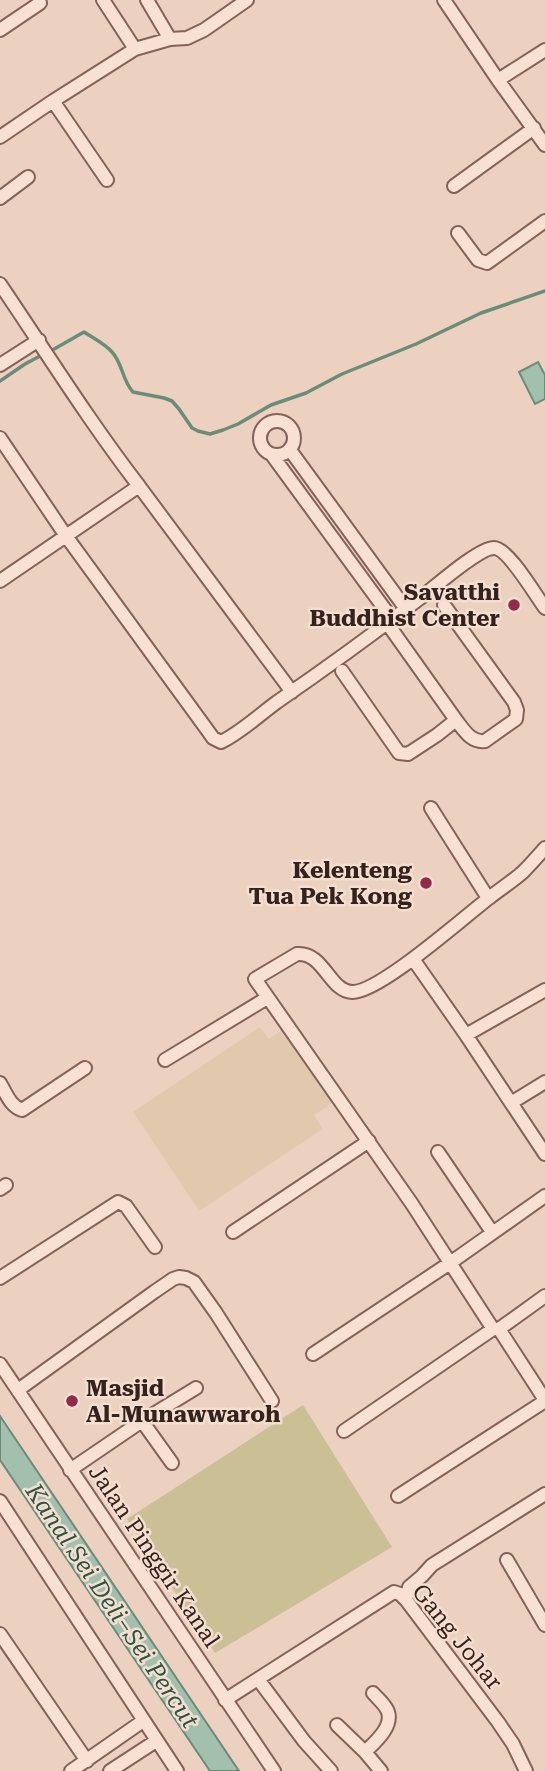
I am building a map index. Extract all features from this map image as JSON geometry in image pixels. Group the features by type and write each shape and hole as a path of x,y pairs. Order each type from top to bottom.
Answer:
{"street":[{"path":"103,0 135,50"},
{"path":"147,0 170,39"},
{"path":"0,137 135,50 170,39 187,38 204,30 247,0"},
{"path":"444,0 545,145"},
{"path":"0,30 40,4"},
{"path":"498,80 545,50"},
{"path":"53,101 107,180"},
{"path":"454,186 534,128"},
{"path":"0,198 28,177"},
{"path":"458,233 478,260 486,263 545,221"},
{"path":"0,284 139,486 292,692"},
{"path":"0,365 39,342"},
{"path":"279,420 292,429 294,443 285,454 272,455 261,445 261,431 272,421 279,420"},
{"path":"0,438 66,536 214,738 221,742 406,609 469,560 492,548 497,548 508,557 545,608"},
{"path":"290,450 406,609"},
{"path":"272,455 456,720 472,739 485,741 516,719 517,710 514,702 444,605"},
{"path":"0,581 139,486"},
{"path":"342,671 399,753 408,754 456,720"},
{"path":"430,808 488,898"},
{"path":"398,1496 545,1401 369,1141 255,979 298,954 305,954 313,957 345,990 353,992 365,989 414,959 521,873 545,848"},
{"path":"414,959 545,1154"},
{"path":"466,1035 545,990"},
{"path":"164,1060 267,998"},
{"path":"0,1083 12,1104 22,1110 85,1068"},
{"path":"511,1103 545,1082"},
{"path":"233,1232 369,1141"},
{"path":"438,1152 492,1232"},
{"path":"313,1354 545,1196"},
{"path":"0,1278 118,1202 126,1206 155,1247"},
{"path":"18,1390 179,1277 194,1282 272,1401"},
{"path":"344,1431 545,1296"},
{"name":"Jalan Pinggir Kanal","path":"0,1364 274,1771"},
{"path":"70,1470 196,1388"},
{"path":"142,1421 172,1463"},
{"path":"406,1600 409,1587 432,1565 545,1494"},
{"path":"0,1502 177,1771"},
{"path":"508,1560 545,1625"},
{"name":"Gang Johar","path":"225,1700 394,1592 406,1600 498,1722 513,1744 526,1771"},
{"path":"0,1634 87,1760"},
{"path":"258,1679 304,1741 331,1771"},
{"path":"365,1752 382,1733 388,1721 389,1713 373,1693"},
{"path":"71,1771 143,1721"},
{"path":"337,1725 381,1771"},
{"path":"110,1771 156,1741"}],"shaded area":[{"path":"260,1027 269,1039 286,1027 335,1101 314,1115 323,1129 199,1211 133,1112"},
{"path":"303,1405 392,1547 215,1653 127,1519"}],"water":[{"path":"538,362 545,375 545,399 535,404 519,372"},
{"name":"Kanal Sei Deli–Sei Percut","path":"0,1416 239,1771 210,1771 0,1460"}],"waterway":[{"path":"49,352 84,332 112,352 133,392 172,401 192,428 210,434 238,424 271,405 306,393 342,374 416,344 481,313 545,291"},
{"path":"0,381 42,355"}],"place":[{"name":"Savatthi Buddhist Center","path":"514,605"},
{"name":"Kelenteng Tua Pek Kong","path":"426,883"},
{"name":"Masjid Al-Munawwaroh","path":"72,1401"}]}
